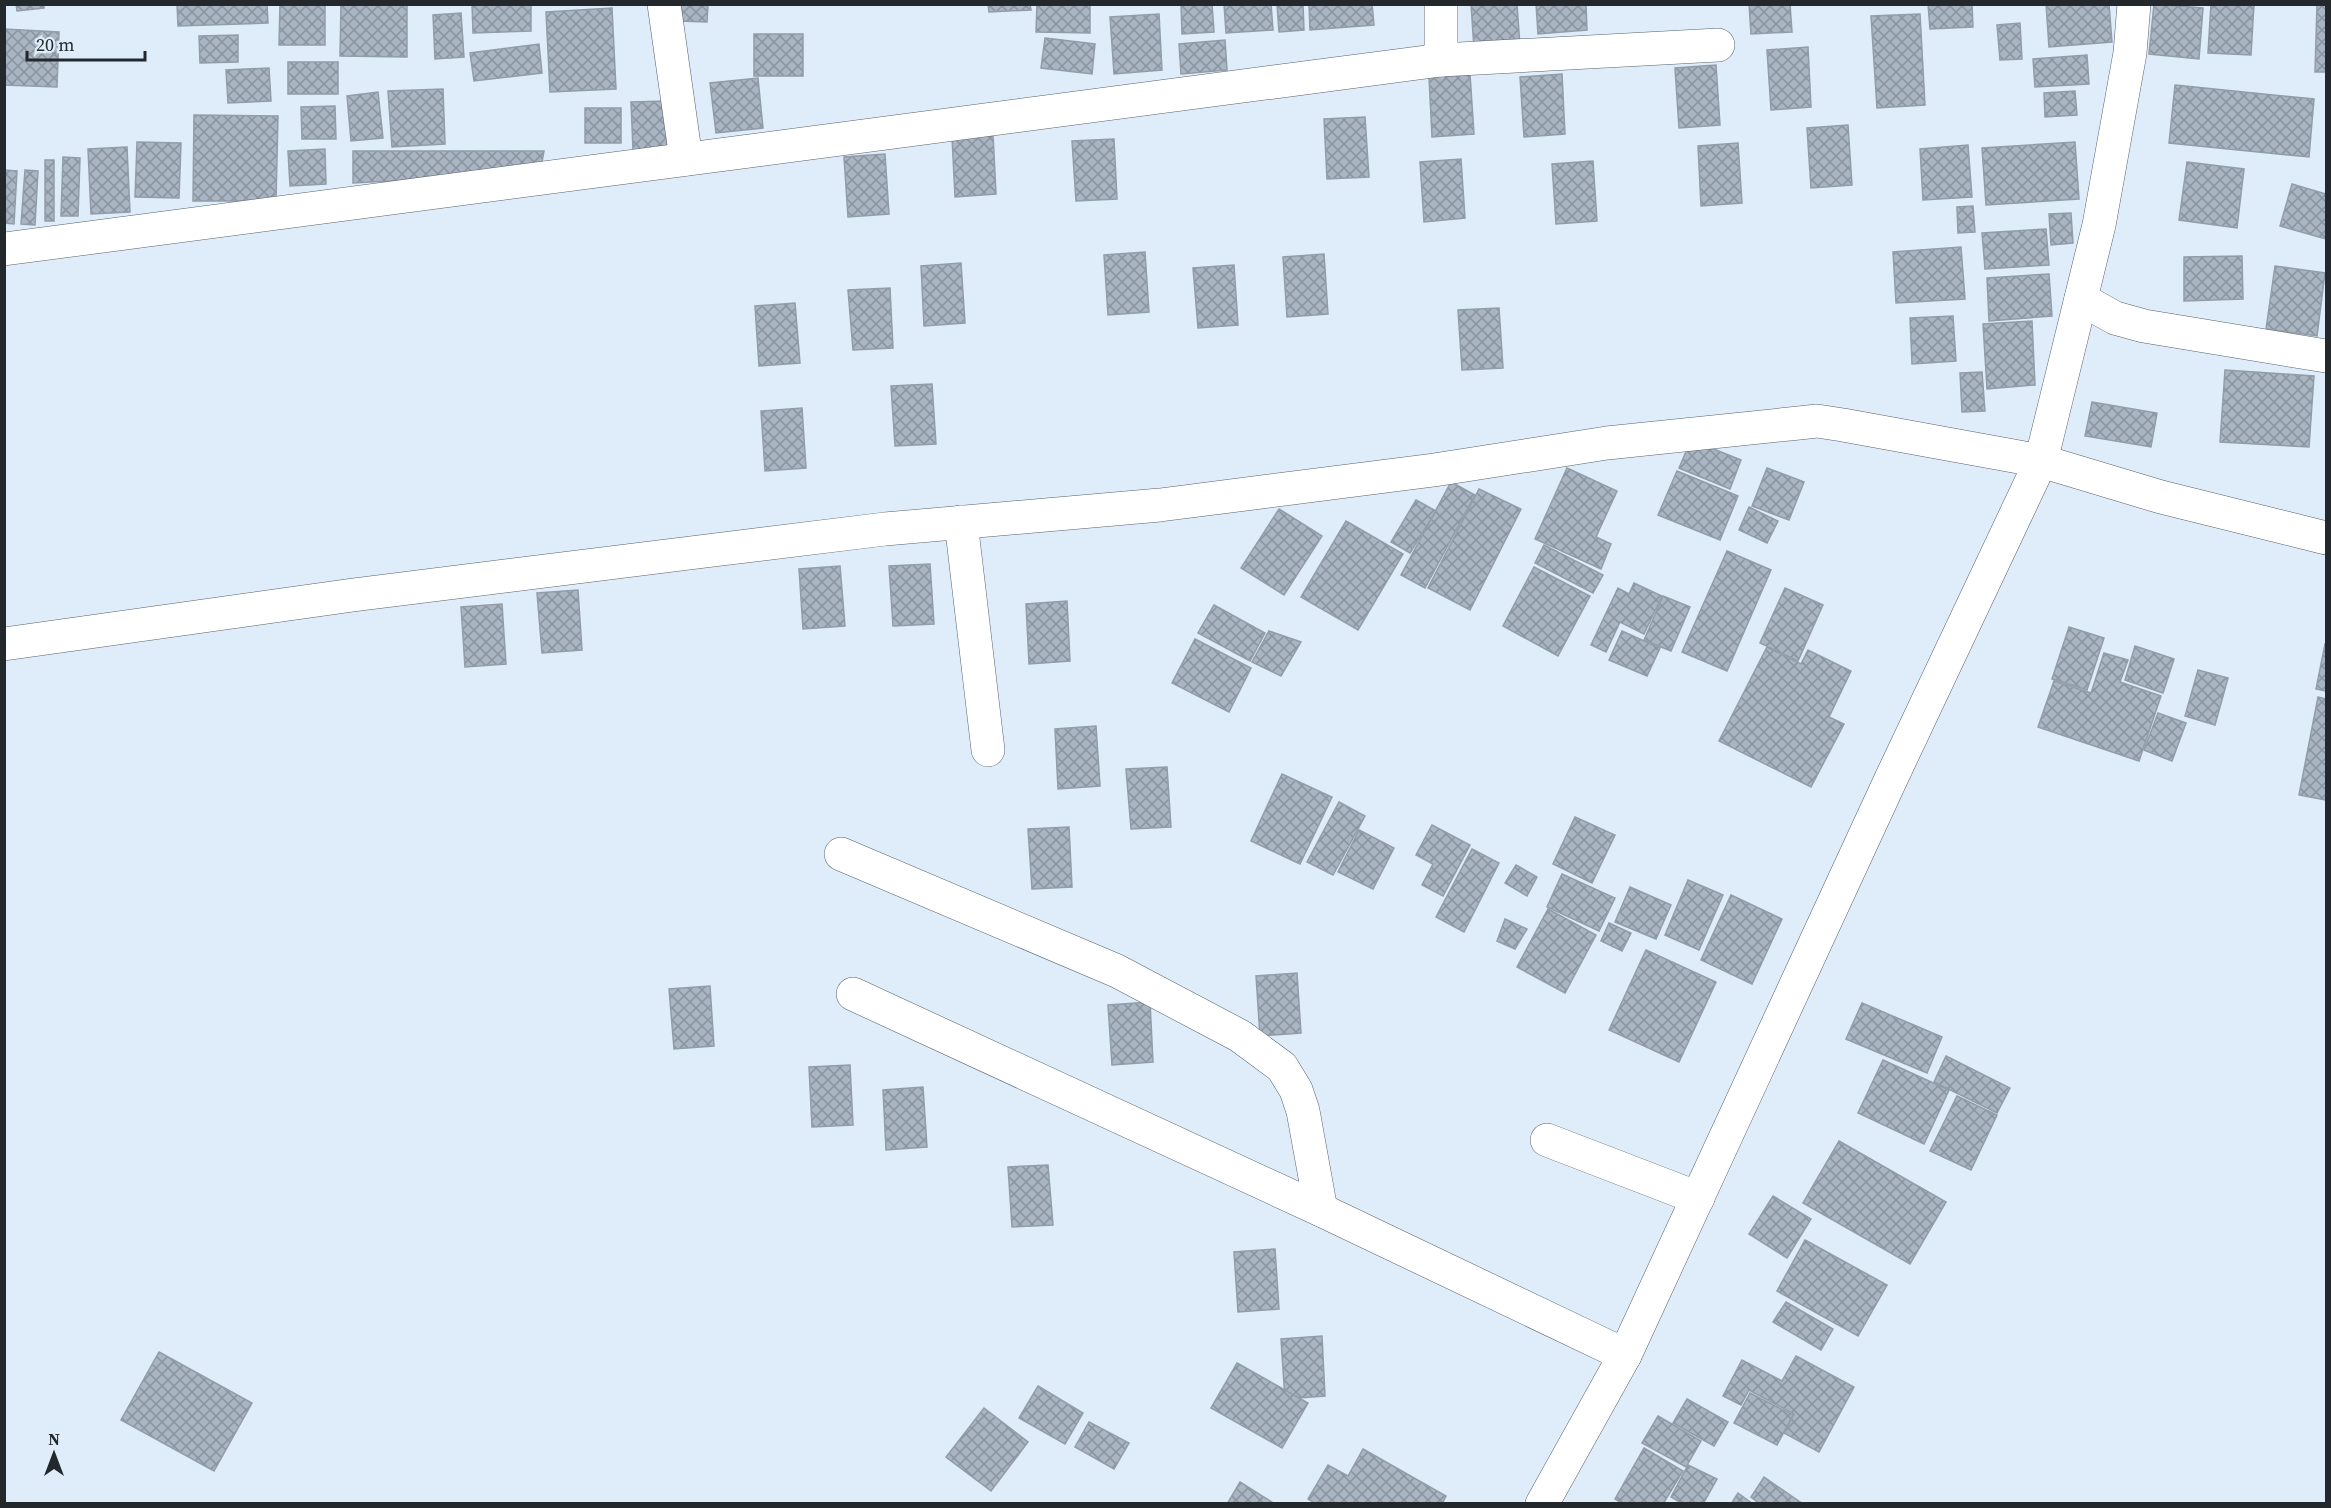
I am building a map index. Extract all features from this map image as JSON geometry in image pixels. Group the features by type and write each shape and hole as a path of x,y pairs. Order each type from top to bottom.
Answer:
{"street":[{"path":"664,4 686,159"},
{"path":"1440,4 1441,60"},
{"path":"1542,1503 1625,1355 2040,461 2099,225 2130,53 2134,4"},
{"path":"4,249 1441,60 1718,45"},
{"path":"2081,299 2115,318 2144,326 2326,356"},
{"path":"4,644 365,593 862,532 1160,505 1434,470 1607,443 1816,421 1891,432 2040,461 2161,497 2326,538"},
{"path":"961,522 988,750"},
{"path":"842,854 1117,971 1240,1036 1282,1067 1296,1090 1303,1111 1321,1210"},
{"path":"854,994 1321,1210 1625,1355"},
{"path":"1547,1140 1698,1198"}],"building":[{"path":"16,4 44,4 44,8 17,11"},
{"path":"177,4 267,4 268,23 178,26"},
{"path":"280,4 325,4 325,45 279,45"},
{"path":"341,4 407,4 407,57 340,56"},
{"path":"472,4 531,4 531,31 473,33"},
{"path":"679,4 708,4 707,22 678,21"},
{"path":"988,4 1030,4 1031,10 989,12"},
{"path":"1037,4 1090,5 1090,33 1036,32"},
{"path":"1181,4 1212,4 1214,32 1182,34"},
{"path":"1224,4 1271,4 1273,30 1226,33"},
{"path":"1277,4 1303,4 1304,30 1279,32"},
{"path":"1309,4 1372,4 1374,25 1310,30"},
{"path":"1471,4 1517,4 1520,46 1474,49"},
{"path":"1536,4 1586,4 1587,30 1538,34"},
{"path":"1749,4 1790,4 1792,32 1751,34"},
{"path":"1928,4 1972,4 1973,27 1930,29"},
{"path":"2046,4 2109,4 2112,42 2049,47"},
{"path":"2154,4 2203,8 2199,59 2149,54"},
{"path":"2211,4 2254,4 2251,55 2208,53"},
{"path":"2317,4 2326,4 2326,72 2315,72"},
{"path":"612,8 616,89 550,92 546,12"},
{"path":"461,13 464,57 435,59 433,15"},
{"path":"1159,14 1162,70 1114,74 1110,17"},
{"path":"1920,14 1925,105 1877,108 1871,16"},
{"path":"2020,23 2022,59 2000,60 1997,25"},
{"path":"4,29 59,32 57,87 4,85"},
{"path":"754,34 803,34 803,76 754,76"},
{"path":"238,35 238,62 200,63 199,36"},
{"path":"1045,38 1095,44 1092,74 1041,68"},
{"path":"1225,40 1227,70 1181,74 1179,44"},
{"path":"539,44 542,73 474,81 470,53"},
{"path":"1808,47 1811,107 1771,110 1767,50"},
{"path":"2087,55 2089,84 2035,87 2033,59"},
{"path":"288,62 338,62 338,94 288,94"},
{"path":"1716,65 1720,125 1679,128 1675,68"},
{"path":"269,68 271,101 228,103 226,70"},
{"path":"1470,74 1474,134 1432,137 1429,77"},
{"path":"1562,74 1565,134 1524,137 1520,77"},
{"path":"758,78 763,128 716,133 710,83"},
{"path":"2175,85 2314,99 2309,157 2169,143"},
{"path":"443,89 445,144 392,147 388,91"},
{"path":"2075,91 2077,115 2045,117 2044,93"},
{"path":"378,92 383,138 351,141 347,96"},
{"path":"666,101 667,148 633,150 631,102"},
{"path":"335,106 336,139 302,139 301,107"},
{"path":"585,108 621,108 621,143 585,143"},
{"path":"194,115 278,116 276,201 193,201"},
{"path":"1365,117 1369,177 1327,179 1324,119"},
{"path":"1848,125 1852,185 1811,188 1807,128"},
{"path":"993,134 996,194 955,197 952,137"},
{"path":"1114,139 1117,199 1076,201 1072,141"},
{"path":"137,142 181,143 179,198 135,197"},
{"path":"2075,142 2079,199 1986,205 1982,148"},
{"path":"1738,143 1742,203 1701,206 1698,146"},
{"path":"1968,145 1972,197 1923,200 1920,149"},
{"path":"127,147 130,212 91,214 88,149"},
{"path":"325,149 326,184 290,186 288,151"},
{"path":"353,151 544,151 540,173 353,183"},
{"path":"885,154 889,214 848,217 844,157"},
{"path":"63,157 80,158 78,216 61,216"},
{"path":"1461,159 1465,218 1424,222 1420,162"},
{"path":"45,160 54,160 54,221 45,221"},
{"path":"1593,161 1597,221 1556,224 1552,164"},
{"path":"2187,162 2244,169 2237,228 2179,220"},
{"path":"4,170 17,171 14,224 4,223"},
{"path":"25,170 38,171 35,225 21,224"},
{"path":"2292,184 2326,194 2326,239 2280,226"},
{"path":"1973,206 1975,232 1958,233 1957,207"},
{"path":"2071,213 2073,243 2051,245 2049,214"},
{"path":"2046,229 2049,265 1985,269 1982,233"},
{"path":"1961,247 1965,299 1896,303 1893,252"},
{"path":"1145,252 1149,312 1108,315 1104,255"},
{"path":"1324,254 1328,314 1287,317 1283,257"},
{"path":"2242,256 2243,299 2184,301 2184,257"},
{"path":"961,263 965,323 924,326 921,266"},
{"path":"1234,265 1238,325 1198,328 1193,268"},
{"path":"2275,266 2325,273 2317,336 2266,329"},
{"path":"2049,274 2052,316 1989,321 1987,278"},
{"path":"890,288 893,348 853,350 848,290"},
{"path":"795,303 800,363 759,366 755,306"},
{"path":"1499,308 1503,368 1462,370 1458,310"},
{"path":"1953,316 1956,361 1912,364 1910,318"},
{"path":"2032,321 2035,385 1987,389 1983,324"},
{"path":"2225,370 2314,376 2309,447 2220,442"},
{"path":"1982,372 1985,411 1962,412 1960,373"},
{"path":"932,384 936,444 895,446 891,386"},
{"path":"2092,402 2157,413 2151,447 2085,436"},
{"path":"802,408 806,468 765,471 761,411"},
{"path":"1691,440 1741,460 1730,489 1679,468"},
{"path":"1567,468 1617,491 1596,537 1611,544 1601,569 1535,539"},
{"path":"1767,468 1804,482 1789,520 1752,506"},
{"path":"1677,471 1738,496 1720,540 1658,515"},
{"path":"1451,482 1475,495 1425,588 1401,575"},
{"path":"1479,489 1521,509 1470,610 1428,588"},
{"path":"1416,500 1436,511 1410,553 1391,542"},
{"path":"1749,507 1778,521 1767,543 1739,530"},
{"path":"1279,509 1322,536 1284,595 1241,568"},
{"path":"1346,521 1403,554 1358,630 1301,597"},
{"path":"1544,545 1603,575 1593,593 1535,563"},
{"path":"1727,551 1771,570 1727,671 1682,652"},
{"path":"930,564 934,624 893,626 889,566"},
{"path":"840,566 845,626 803,629 799,569"},
{"path":"1534,567 1590,596 1558,656 1503,626"},
{"path":"1634,583 1662,596 1644,634 1620,622 1606,652 1591,645 1618,588 1629,594"},
{"path":"1785,588 1823,605 1798,661 1760,643"},
{"path":"578,590 582,650 542,653 537,593"},
{"path":"1663,596 1690,607 1671,651 1644,640"},
{"path":"1067,601 1070,661 1029,664 1026,604"},
{"path":"502,604 506,664 465,667 461,607"},
{"path":"1214,605 1265,633 1250,661 1198,633"},
{"path":"2069,627 2104,638 2087,690 2052,679"},
{"path":"1269,631 1301,642 1281,676 1252,662"},
{"path":"1622,631 1660,648 1647,676 1609,660"},
{"path":"1195,639 1251,668 1229,712 1172,683"},
{"path":"2326,644 2326,691 2316,689"},
{"path":"2135,646 2174,659 2163,693 2125,680"},
{"path":"1767,647 1801,664 1808,650 1851,671 1829,717 1844,724 1811,787 1719,741"},
{"path":"2104,653 2128,660 2120,682 2161,696 2139,761 2038,727 2054,681 2091,693"},
{"path":"2198,670 2228,678 2215,725 2185,716"},
{"path":"2318,697 2326,699 2326,800 2299,795"},
{"path":"2158,713 2186,723 2172,761 2144,750"},
{"path":"1096,726 1100,786 1058,789 1055,729"},
{"path":"1167,767 1171,827 1131,829 1126,769"},
{"path":"1282,774 1332,797 1300,864 1251,841"},
{"path":"1339,802 1365,816 1333,875 1307,862"},
{"path":"1575,817 1615,835 1592,883 1553,864"},
{"path":"1432,825 1470,845 1443,896 1422,885 1433,864 1416,855"},
{"path":"1069,827 1072,887 1032,889 1028,829"},
{"path":"1359,830 1394,848 1373,889 1338,872"},
{"path":"1472,849 1499,863 1464,932 1436,917"},
{"path":"1516,865 1537,877 1527,896 1505,883"},
{"path":"1562,874 1615,898 1599,931 1547,907"},
{"path":"1688,880 1723,895 1699,950 1665,935"},
{"path":"1630,887 1671,905 1656,939 1615,922"},
{"path":"1731,895 1782,919 1752,984 1701,960"},
{"path":"1548,909 1596,935 1565,993 1517,967"},
{"path":"1505,919 1527,929 1515,949 1497,941"},
{"path":"1609,923 1631,933 1622,951 1601,941"},
{"path":"1646,950 1716,982 1679,1062 1609,1030"},
{"path":"1297,973 1301,1033 1260,1036 1256,976"},
{"path":"710,986 714,1046 674,1049 669,989"},
{"path":"1150,1002 1153,1062 1112,1065 1108,1005"},
{"path":"1862,1003 1942,1037 1927,1073 1846,1039"},
{"path":"1946,1056 2010,1088 1997,1113 1934,1082"},
{"path":"1883,1060 1949,1090 1924,1144 1858,1113"},
{"path":"850,1065 853,1125 812,1127 809,1067"},
{"path":"923,1087 927,1147 886,1150 883,1090"},
{"path":"1957,1096 1997,1115 1971,1170 1930,1151"},
{"path":"1839,1141 1946,1202 1910,1264 1803,1203"},
{"path":"1048,1165 1053,1225 1012,1227 1008,1167"},
{"path":"1773,1196 1811,1219 1787,1258 1749,1234"},
{"path":"1805,1240 1887,1285 1858,1336 1777,1291"},
{"path":"1275,1249 1279,1309 1238,1312 1234,1252"},
{"path":"1786,1302 1833,1329 1821,1350 1773,1322"},
{"path":"1322,1336 1325,1396 1285,1399 1281,1339"},
{"path":"159,1352 252,1403 214,1471 121,1420"},
{"path":"1796,1356 1854,1387 1819,1452 1784,1433 1794,1414 1749,1390 1741,1405 1723,1396 1742,1360 1782,1381"},
{"path":"1237,1363 1308,1403 1282,1448 1211,1408"},
{"path":"1038,1386 1083,1413 1065,1444 1019,1418"},
{"path":"1750,1393 1793,1415 1777,1445 1734,1423"},
{"path":"1687,1399 1728,1422 1714,1446 1673,1423"},
{"path":"984,1408 1028,1442 991,1491 946,1457"},
{"path":"1658,1416 1701,1441 1686,1467 1642,1443"},
{"path":"1089,1422 1129,1443 1114,1469 1075,1447"},
{"path":"1644,1448 1683,1471 1663,1504 1623,1504 1615,1499"},
{"path":"1363,1449 1446,1496 1442,1504 1316,1504 1308,1499 1328,1465 1348,1476"},
{"path":"1688,1465 1717,1479 1703,1504 1683,1504 1671,1497"},
{"path":"1764,1477 1803,1504 1760,1504 1751,1497"},
{"path":"1240,1482 1275,1504 1227,1504"},
{"path":"1738,1493 1753,1504 1731,1504"}]}
